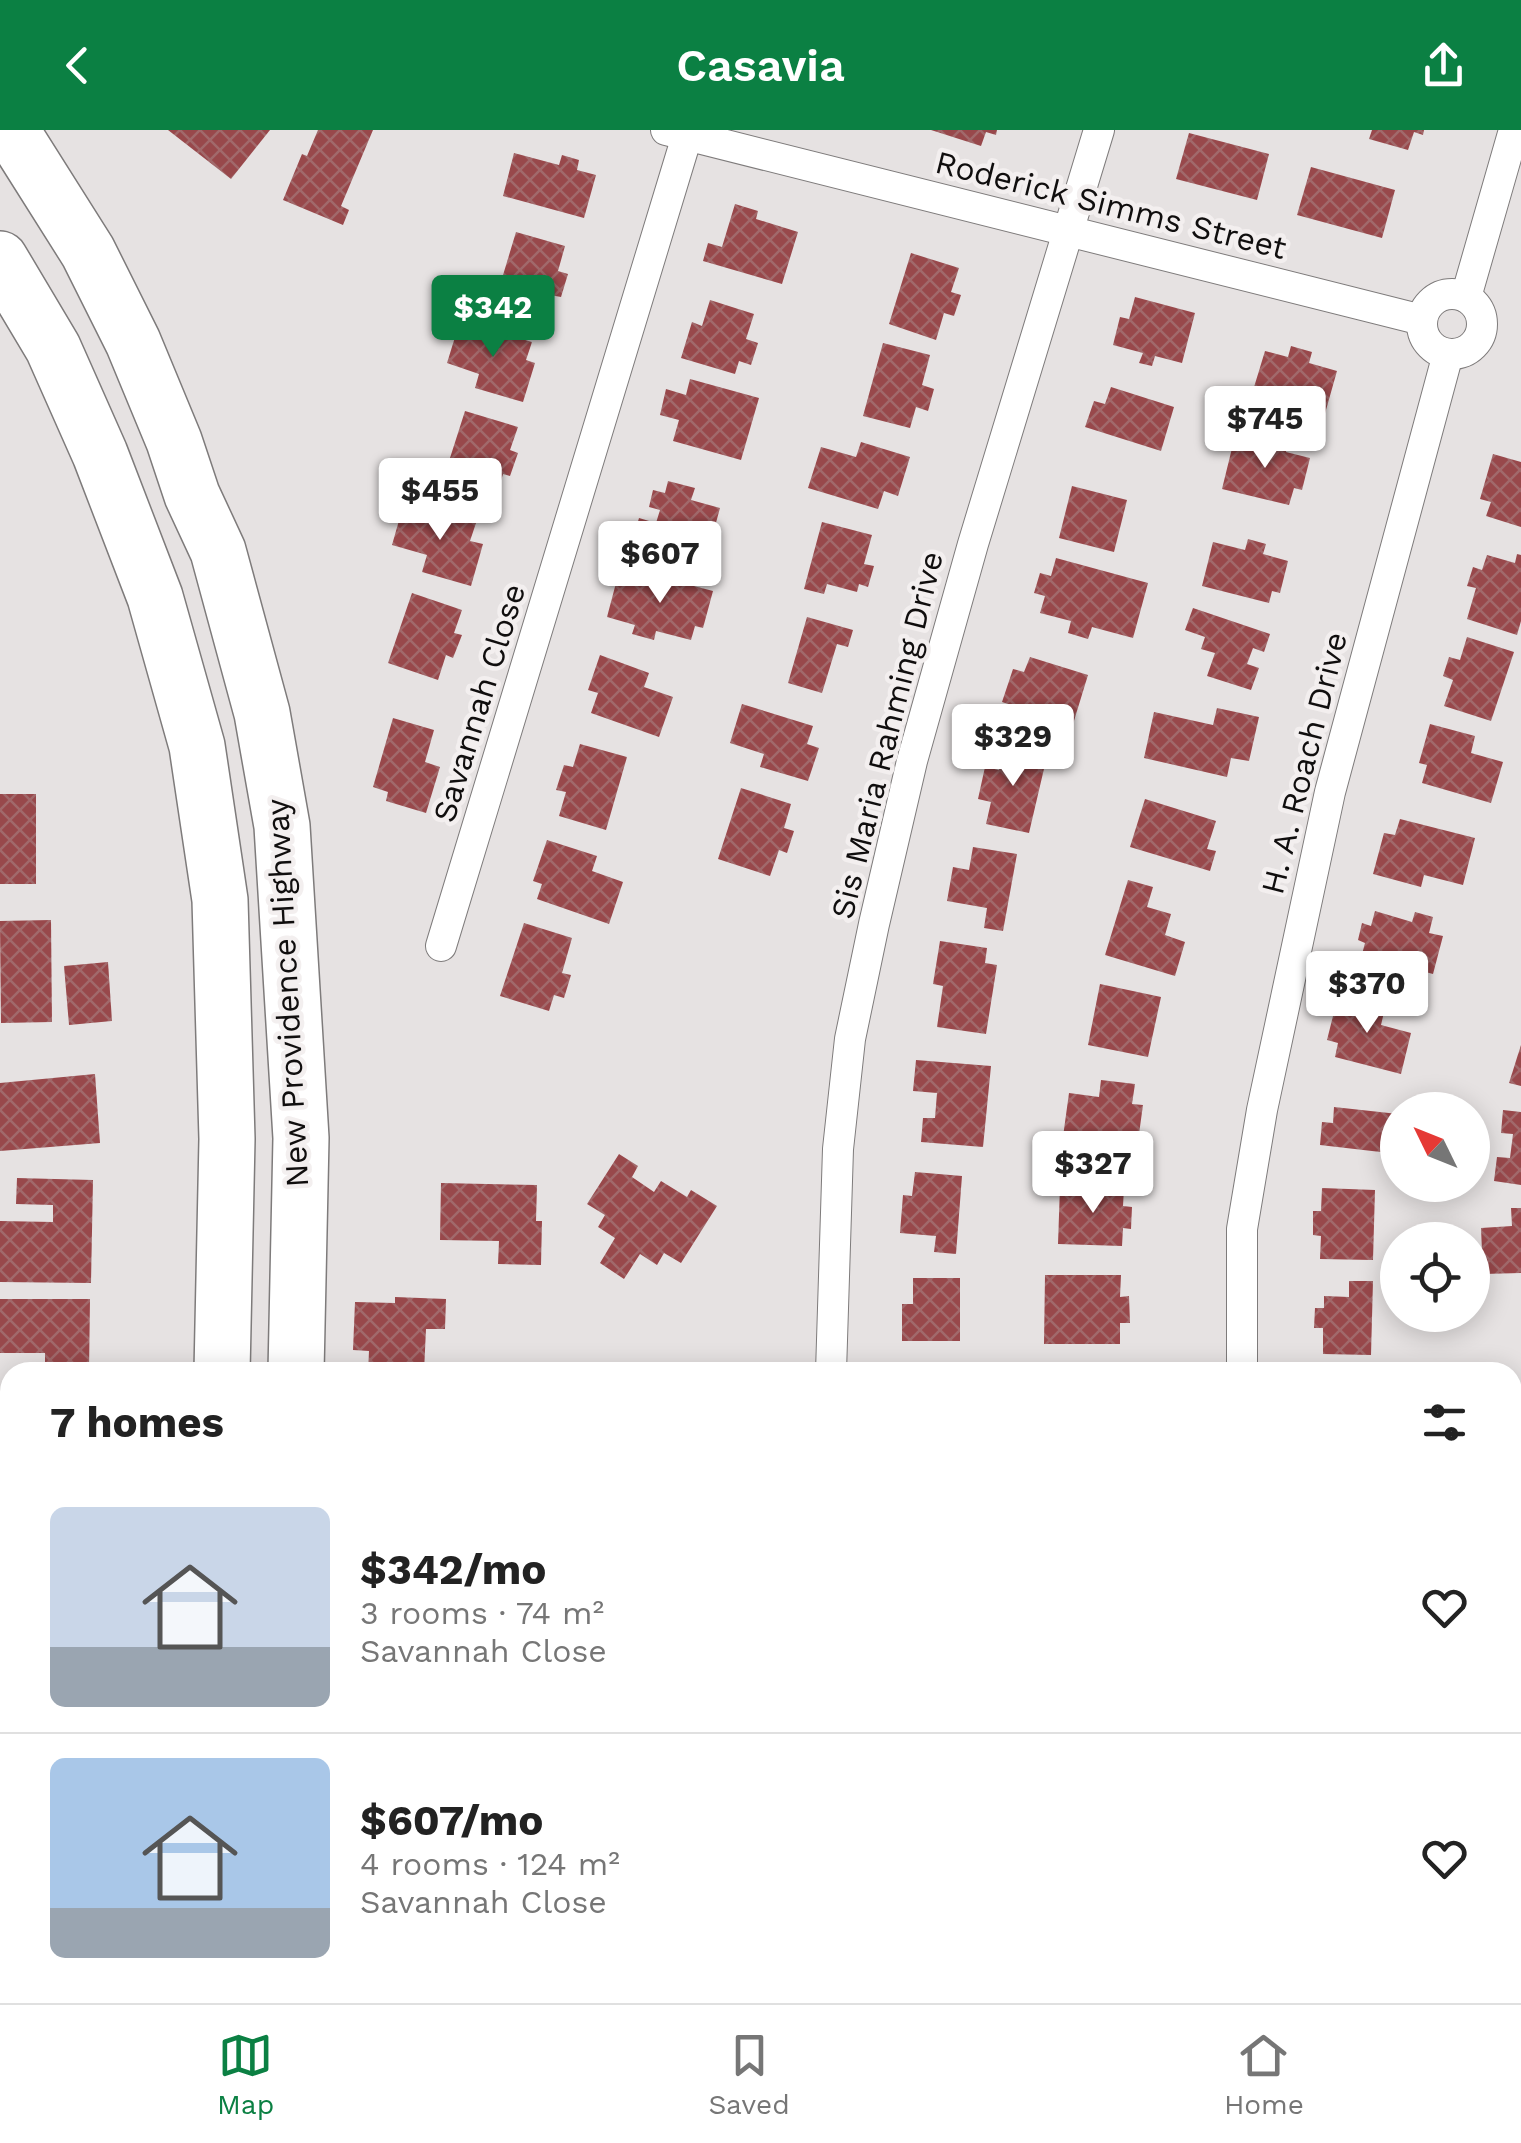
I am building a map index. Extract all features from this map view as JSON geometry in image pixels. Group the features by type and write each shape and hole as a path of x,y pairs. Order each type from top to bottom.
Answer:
{"highway":[{"name":"New Providence Highway","path":"10,130 88,252 133,342 218,551 262,713 282,826 301,1138 296,1362"},
{"name":"New Providence Highway","path":"0,260 53,348 100,454 155,597 197,746 220,900 226,1138 222,1362"}],"street":[{"name":"Sis Maria Rahming Drive","path":"831,1362 838,1149 850,1039 866,962 922,725 972,544 1099,130"},
{"path":"1466,297 1514,130"},
{"name":"Roderick Simms Street","path":"676,133 1422,320"},
{"name":"Savannah Close","path":"442,946 676,133"},
{"path":"1458,294 1476,305 1482,328 1470,348 1460,354 1448,354 1425,339 1422,320 1424,311 1438,297 1458,294"},
{"name":"H. A. Roach Drive","path":"1242,1362 1242,1229 1285,994 1330,792 1448,354"}],"building":[{"path":"168,130 270,130 231,179"},
{"path":"318,130 373,130 341,206 349,210 343,225 283,200 302,154 307,156"},
{"path":"931,130 997,130 996,135 986,132 981,146"},
{"path":"1372,130 1424,130 1423,135 1414,132 1408,150 1369,139"},
{"path":"1189,133 1269,154 1257,200 1176,179"},
{"path":"514,153 559,165 562,155 579,160 577,170 596,175 584,218 503,196"},
{"path":"1311,167 1395,190 1382,238 1297,215"},
{"path":"735,204 758,211 756,219 798,232 782,284 703,261 708,243 722,247"},
{"path":"516,232 565,246 558,271 568,274 561,297 550,295 543,320 494,305"},
{"path":"911,253 959,268 951,292 961,295 954,316 944,313 936,340 889,324"},
{"path":"1135,297 1195,313 1182,363 1155,356 1152,366 1139,363 1143,353 1113,345 1120,317 1129,319"},
{"path":"710,300 754,314 746,339 758,343 751,365 739,361 735,374 681,358 692,322 702,326"},
{"path":"460,321 532,342 526,360 535,363 523,402 475,388 479,374 447,363"},
{"path":"883,343 930,355 922,385 934,389 928,411 916,407 910,428 863,416"},
{"path":"1291,346 1312,352 1309,363 1337,371 1324,417 1251,397 1265,351 1288,357"},
{"path":"690,379 759,398 741,460 673,441 679,420 660,415 666,389 686,395"},
{"path":"1111,387 1174,407 1161,451 1085,427 1094,401 1105,404"},
{"path":"465,411 518,427 510,450 518,453 510,476 503,474 495,500 442,483"},
{"path":"1273,439 1288,442 1286,452 1310,458 1302,490 1294,488 1289,505 1222,489 1234,440 1270,448"},
{"path":"861,442 910,457 898,496 884,491 878,509 808,488 821,447 856,457"},
{"path":"1493,454 1521,462 1521,527 1486,516 1491,502 1480,499"},
{"path":"668,481 695,488 691,500 720,508 705,563 632,542 639,518 656,523 660,510 649,507 653,490 665,493"},
{"path":"1072,486 1127,500 1114,552 1059,538"},
{"path":"404,503 476,523 470,541 483,544 471,586 422,572 427,555 392,545"},
{"path":"822,522 872,535 864,564 874,566 868,587 859,584 857,592 827,584 824,594 804,589"},
{"path":"1248,539 1266,544 1263,554 1288,561 1280,593 1272,591 1269,603 1202,586 1213,542 1245,550"},
{"path":"1517,554 1521,555 1521,621 1517,635 1467,619 1476,588 1467,586 1473,567 1482,570 1487,555 1515,563"},
{"path":"1056,558 1148,583 1133,638 1092,627 1088,639 1068,633 1071,621 1040,613 1045,596 1034,593 1040,573 1051,576"},
{"path":"629,569 713,591 703,628 695,626 691,640 656,631 654,640 632,634 635,625 607,617 616,583 624,585"},
{"path":"412,593 462,610 454,633 462,635 453,658 446,655 438,680 388,663"},
{"path":"1193,608 1270,634 1264,652 1253,648 1247,664 1259,668 1251,690 1207,676 1215,653 1201,649 1205,637 1185,630"},
{"path":"807,617 853,630 848,647 837,644 822,693 788,683"},
{"path":"1467,637 1514,652 1491,721 1444,706 1453,680 1443,676 1449,657 1460,660"},
{"path":"600,655 649,673 644,687 673,697 659,737 591,713 598,693 588,690"},
{"path":"1030,657 1088,675 1073,724 1047,716 1045,723 1030,719 1033,712 1002,702 1013,669 1024,672"},
{"path":"742,704 813,726 807,744 819,748 808,781 760,767 764,754 730,743"},
{"path":"1217,708 1259,717 1249,761 1231,758 1227,777 1144,758 1154,712 1213,725"},
{"path":"393,718 434,730 425,762 440,767 426,813 386,801 388,792 373,787"},
{"path":"1430,724 1475,736 1471,753 1503,762 1491,803 1422,783 1427,765 1419,763"},
{"path":"580,744 627,757 606,830 559,816 566,792 556,790 564,765 573,767"},
{"path":"1004,747 1047,756 1029,833 986,824 991,802 978,799 985,767 999,770"},
{"path":"741,788 791,804 784,828 794,831 787,853 779,850 770,876 718,859"},
{"path":"0,794 36,794 36,884 0,884"},
{"path":"1145,799 1216,821 1207,849 1216,851 1210,871 1130,847"},
{"path":"1400,819 1475,838 1463,885 1424,875 1421,887 1373,874 1384,833 1395,835"},
{"path":"547,840 597,856 592,871 623,882 609,924 537,899 542,884 533,881"},
{"path":"973,847 1017,854 1003,931 984,928 987,908 947,901 953,867 969,870"},
{"path":"1128,880 1153,887 1147,907 1171,914 1165,935 1185,942 1175,976 1105,955"},
{"path":"1375,911 1412,922 1415,912 1433,917 1429,933 1443,936 1433,974 1418,970 1413,988 1357,973 1365,943 1358,940 1362,923 1371,926"},
{"path":"51,920 52,1022 1,1023 0,921"},
{"path":"524,923 572,938 562,973 571,975 564,998 554,995 549,1011 500,996"},
{"path":"940,941 987,948 985,963 997,965 986,1034 937,1027 943,986 933,984"},
{"path":"108,962 112,1021 69,1025 64,966"},
{"path":"1100,984 1161,997 1148,1057 1088,1045"},
{"path":"1338,996 1385,1008 1381,1025 1411,1033 1401,1074 1335,1057 1338,1043 1327,1040"},
{"path":"1521,1045 1521,1086 1509,1083"},
{"path":"916,1060 991,1066 983,1147 921,1142 923,1118 935,1118 937,1093 913,1091"},
{"path":"95,1074 100,1143 0,1151 0,1083"},
{"path":"1101,1080 1135,1084 1132,1104 1143,1105 1139,1134 1129,1132 1126,1153 1062,1144 1069,1093 1099,1097"},
{"path":"1334,1107 1380,1112 1380,1152 1320,1145 1322,1122 1333,1123"},
{"path":"1503,1110 1521,1112 1521,1185 1494,1181 1497,1157 1510,1158 1513,1134 1501,1133"},
{"path":"619,1154 638,1166 632,1177 654,1192 661,1181 687,1197 691,1190 717,1206 681,1263 664,1253 657,1265 640,1254 624,1279 600,1263 615,1238 598,1227 605,1215 587,1204"},
{"path":"915,1172 962,1176 956,1254 934,1252 936,1236 900,1233 903,1195 912,1196"},
{"path":"17,1178 93,1180 91,1283 0,1282 0,1221 53,1222 53,1205 16,1204"},
{"path":"441,1183 537,1185 536,1221 542,1221 541,1265 498,1264 499,1241 440,1240"},
{"path":"1060,1186 1124,1188 1123,1206 1132,1207 1131,1229 1123,1228 1122,1246 1058,1244"},
{"path":"1322,1188 1375,1190 1373,1260 1320,1259 1321,1236 1313,1235 1313,1211 1321,1211"},
{"path":"1511,1208 1521,1208 1521,1273 1490,1274 1490,1227 1512,1226"},
{"path":"1045,1275 1121,1275 1120,1297 1129,1296 1130,1323 1120,1323 1120,1344 1044,1344"},
{"path":"913,1278 960,1278 960,1341 902,1341 902,1304 913,1304"},
{"path":"1349,1281 1373,1281 1371,1355 1323,1354 1323,1328 1314,1328 1315,1308 1324,1308 1324,1296 1349,1297"},
{"path":"395,1297 446,1299 445,1329 426,1329 424,1362 368,1362 369,1351 353,1350 355,1302 395,1303"},
{"path":"0,1299 90,1299 89,1362 45,1362 45,1353 0,1353"}]}
